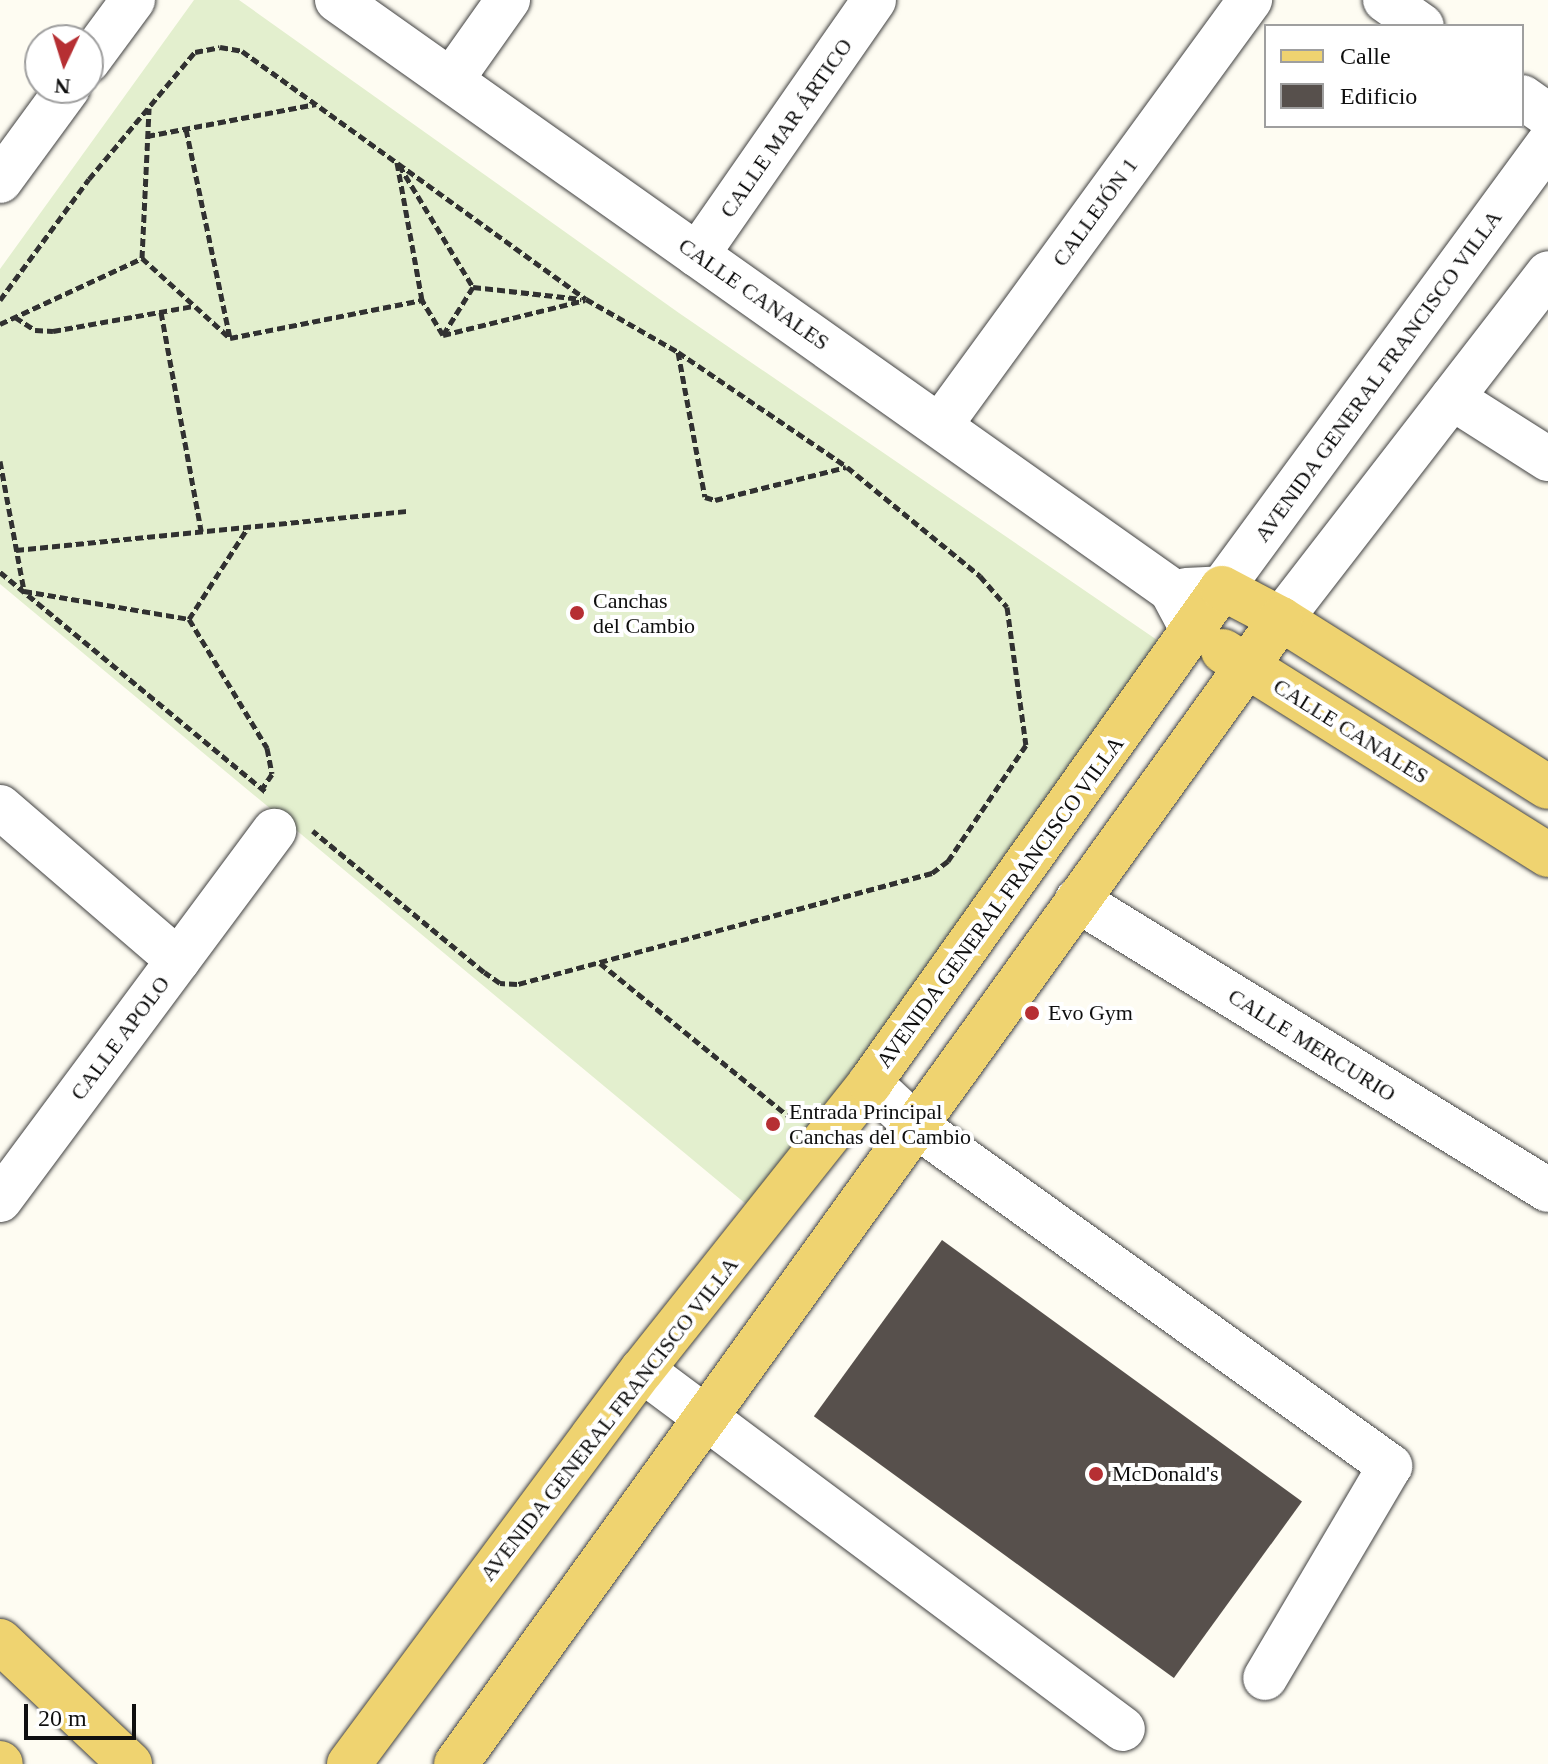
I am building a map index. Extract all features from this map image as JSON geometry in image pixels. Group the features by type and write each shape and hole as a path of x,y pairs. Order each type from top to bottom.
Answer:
{"main road":[{"path":"1222,588 1281,619 1548,787"},
{"name":"AVENIDA GENERAL FRANCISCO VILLA","path":"349,1764 642,1370 870,1083 1194,633 1222,588"},
{"path":"456,1764 1281,619"},
{"name":"CALLE CANALES","path":"1194,633 1548,855"},
{"path":"0,1641 130,1764"}],"street":[{"path":"104,39 133,0"},
{"name":"CALLE CANALES","path":"337,0 941,424 1171,590 1194,633"},
{"path":"452,79 508,0"},
{"name":"CALLE MAR ÁRTICO","path":"697,255 874,0"},
{"name":"CALLEJÓN 1","path":"941,424 1250,0"},
{"path":"1385,0 1419,24"},
{"path":"1524,98 1548,115"},
{"path":"0,181 56,104"},
{"name":"AVENIDA GENERAL FRANCISCO VILLA","path":"1222,588 1548,144"},
{"path":"1281,619 1548,273"},
{"path":"1452,398 1548,459"},
{"path":"1171,590 1222,588"},
{"name":"CALLE APOLO","path":"0,807 178,960 3,1190"},
{"path":"178,960 282,816"},
{"name":"CALLE MERCURIO","path":"1077,900 1548,1190"},
{"path":"870,1083 915,1125 1390,1466 1265,1678"},
{"path":"642,1370 707,1415 1123,1729"}],"path":[{"path":"0,300 195,52 220,47 242,51 586,299 678,352 847,467 980,576 1007,607 1026,745 1019,760 948,861 932,873 517,984 500,983 282,816 262,789 0,572"},
{"path":"147,136 317,104"},
{"path":"149,107 142,258 230,338"},
{"path":"186,129 230,338"},
{"path":"397,161 473,287"},
{"path":"397,161 422,300 443,335"},
{"path":"0,324 142,258"},
{"path":"473,287 586,299"},
{"path":"443,335 473,287"},
{"path":"443,335 586,299"},
{"path":"230,338 422,300"},
{"path":"15,317 35,330 53,331 194,306"},
{"path":"161,312 201,531"},
{"path":"678,352 705,497 715,500 847,467"},
{"path":"0,461 24,591"},
{"path":"16,550 408,511"},
{"path":"189,619 249,526"},
{"path":"24,591 189,619 267,748 272,774 262,789"},
{"path":"600,962 822,1144"}],"green space":[{"name":"Canchas del Cambio","path":"194,0 239,0 679,313 1160,642 758,1214 0,584 0,269"}],"building":[{"path":"942,1240 1302,1502 1174,1678 814,1416"}],"place":[{"name":"Canchas del Cambio","path":"577,613"},
{"name":"Evo Gym","path":"1032,1013"},
{"name":"Entrada Principal Canchas del Cambio","path":"773,1124"},
{"name":"McDonald's","path":"1096,1474"}]}
